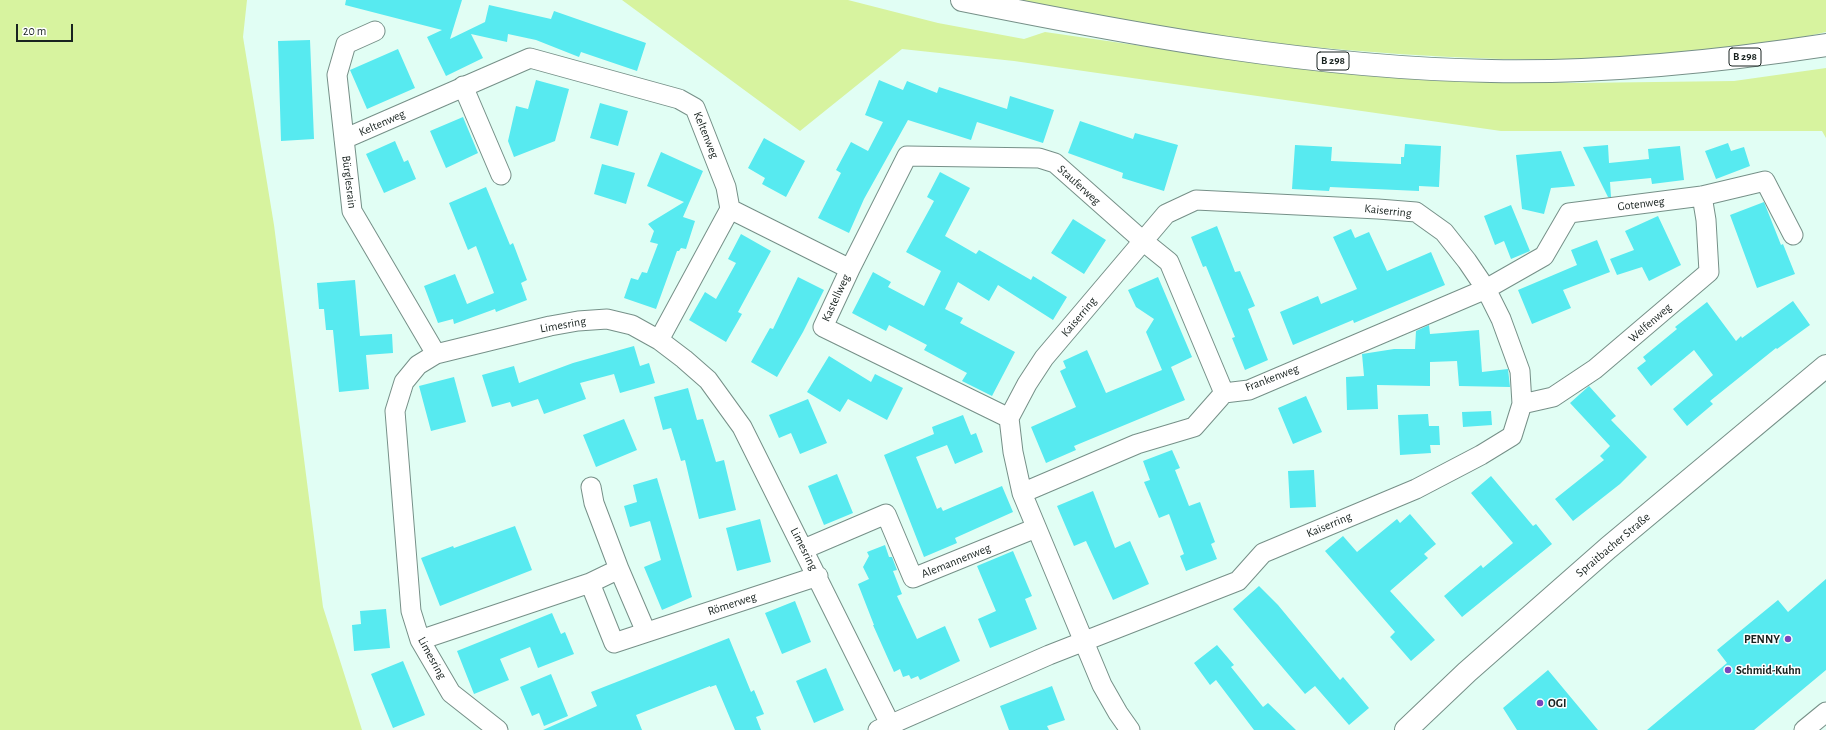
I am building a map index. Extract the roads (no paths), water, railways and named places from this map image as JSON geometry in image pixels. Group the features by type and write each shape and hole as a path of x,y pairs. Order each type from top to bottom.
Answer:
{"main road":[{"name":"B 298","path":"962,0 1006,9 1234,48 1319,60 1413,68 1491,71 1577,70 1663,66 1748,57 1826,45"},
{"name":"Spraitbacher Straße","path":"1406,730 1467,672 1608,548 1826,366"}],"street":[{"name":"Bürglesrain","path":"375,31 346,44 337,75 352,211 436,354"},
{"name":"Keltenweg","path":"344,139 530,58 679,99 695,108 726,187 730,209"},
{"path":"463,86 501,175"},
{"name":"Stauferweg","path":"850,269 907,156 1039,158 1055,163 1143,242 1169,262 1224,393"},
{"name":"Gotenweg","path":"1486,289 1544,256 1569,213 1702,196 1765,181 1793,235"},
{"name":"Welfenweg","path":"1522,404 1553,397 1595,369 1709,272 1706,220 1702,196"},
{"name":"Kaiserring","path":"1009,418 1027,384 1044,358 1166,214 1196,200 1416,212 1444,232 1486,289 1501,319 1520,370 1522,404 1512,436 1481,455 1416,488 1263,553 1238,581 1083,642"},
{"path":"659,340 730,209"},
{"name":"Kastellweg","path":"730,209 850,269 823,327 1009,418"},
{"name":"Frankenweg","path":"1224,393 1249,390 1486,289"},
{"name":"Limesring","path":"498,730 451,693 420,640 411,611 395,411 404,382 418,365 436,354 578,321 607,319 632,325 659,340 708,380 725,401 742,427 818,576 888,728 1083,642"},
{"path":"1022,493 1138,444 1194,427 1224,393"},
{"path":"1009,418 1013,452 1022,493 1102,685 1118,713 1130,730"},
{"path":"591,487 594,504 619,569 646,632"},
{"name":"Alemannenweg","path":"804,549 886,514 913,578 1036,528"},
{"path":"420,640 590,583 619,569"},
{"name":"Römerweg","path":"590,583 614,643 818,576"},
{"path":"1804,730 1826,712"}],"place":[{"name":"PENNY","path":"1788,639"},
{"name":"Schmid-Kuhn","path":"1728,670"},
{"name":"OGI","path":"1540,703"}]}
